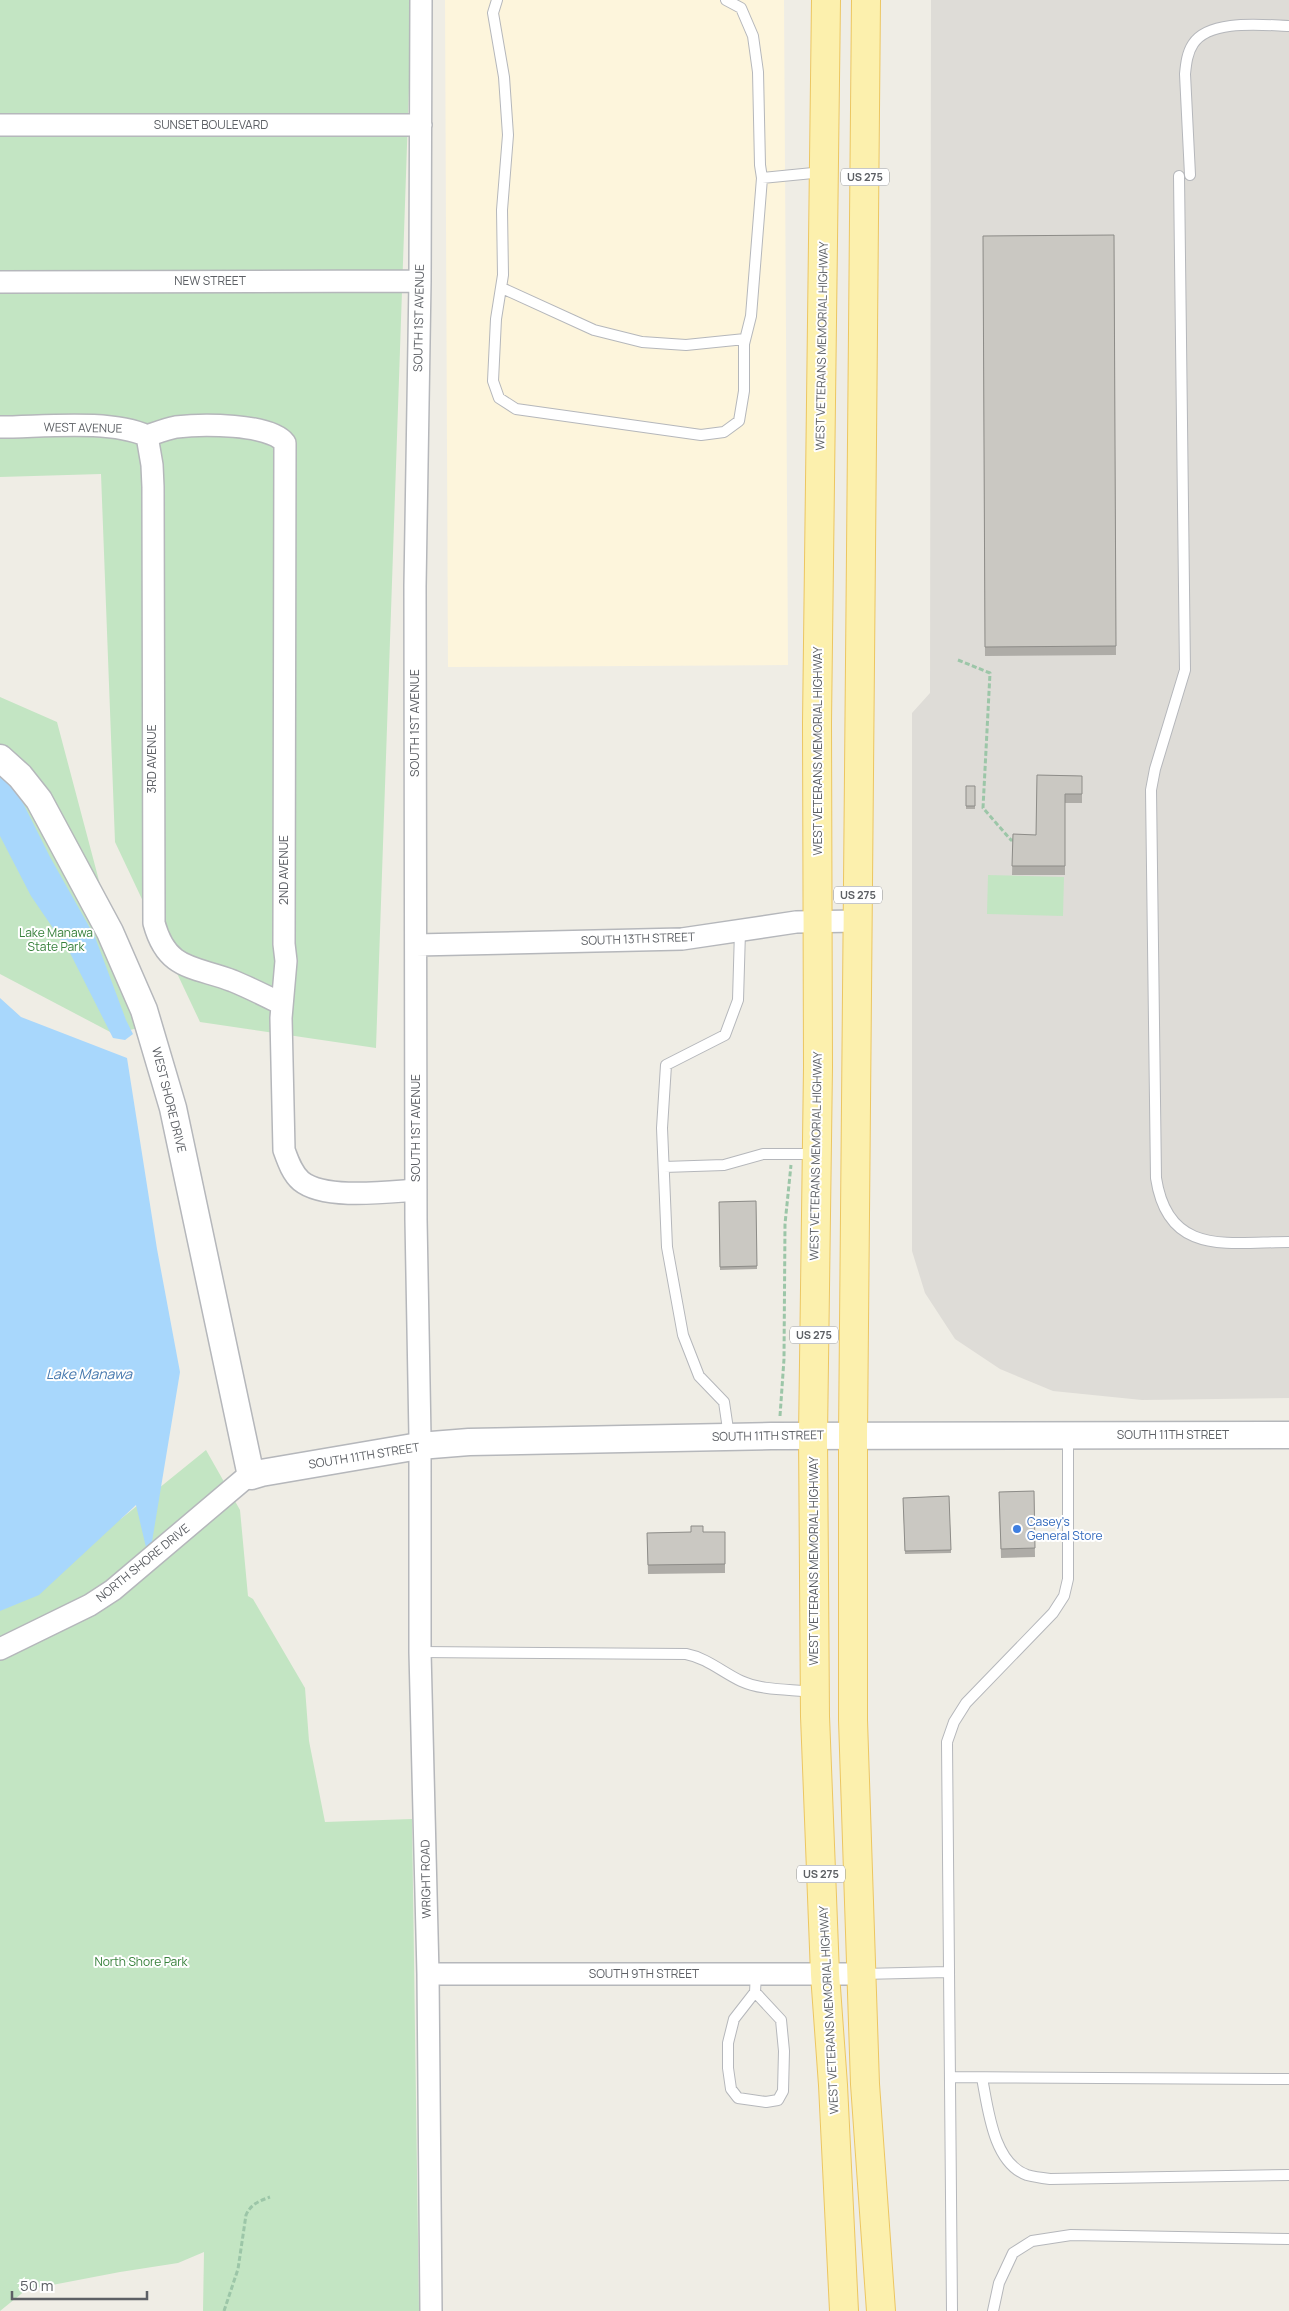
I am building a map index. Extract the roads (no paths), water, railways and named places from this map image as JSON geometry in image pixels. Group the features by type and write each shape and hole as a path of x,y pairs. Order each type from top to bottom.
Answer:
{"main road":[{"name":"WEST VETERANS MEMORIAL HIGHWAY","path":"826,0 817,723 818,920 813,1436 815,1692 825,1974 833,2085 844,2311"},
{"name":"US 275","path":"866,0 853,1436 853,1720 865,2084 880,2311"}],"street":[{"name":"SOUTH 1ST AVENUE","path":"420,0 420,281 415,586 416,1190 420,1446"},
{"name":"SUNSET BOULEVARD","path":"0,125 421,125"},
{"name":"NEW STREET","path":"0,282 420,281"},
{"name":"WEST AVENUE","path":"0,427 113,426 132,429 147,436"},
{"name":"2ND AVENUE","path":"147,436 179,427 246,427 281,437 286,449 284,944 286,961 282,1004 284,1150 290,1166 301,1181 316,1189 380,1192 416,1190"},
{"name":"3RD AVENUE","path":"147,436 152,464 153,487 154,923 162,943 170,955 185,967 232,981 282,1004"},
{"name":"WEST SHORE DRIVE","path":"0,758 20,776 39,800 110,932 144,1010 173,1108 250,1476"},
{"name":"SOUTH 13TH STREET","path":"416,945 682,939 818,920 858,921"},
{"name":"SOUTH 11TH STREET","path":"250,1476 420,1446 548,1439 813,1436 1289,1435"},
{"name":"WRIGHT ROAD","path":"420,1446 420,1652 428,1974 431,2311"},
{"name":"NORTH SHORE DRIVE","path":"0,1649 90,1605 113,1590 250,1476"},
{"name":"SOUTH 9TH STREET","path":"428,1974 755,1983 825,1974 861,1974"}],"lane":[{"path":"497,0 493,13 507,110 508,135 502,210 503,275 496,319 493,381 499,398 516,409 701,435 724,432 739,421 744,390 745,339 751,316 762,178 760,165 758,72 753,36 741,8 726,0"},
{"path":"1289,26 1222,27 1206,32 1193,44 1187,58 1185,74 1185,670 1155,769 1151,790 1156,1178 1159,1198 1168,1215 1180,1228 1196,1239 1215,1243 1289,1242"},
{"path":"762,178 824,172"},
{"path":"502,288 594,330 642,342 686,345 745,339"},
{"path":"729,1437 724,1402 699,1376 683,1335 667,1247 662,1128 666,1065 725,1035 738,1000 740,930"},
{"path":"664,1167 724,1165 763,1154 816,1154"},
{"path":"952,2311 947,1742 954,1722 966,1703 1053,1613 1064,1596 1068,1579 1068,1436"},
{"path":"420,1652 686,1654 697,1656 742,1682 763,1687 815,1692"},
{"path":"861,1974 948,1972"},
{"path":"755,1983 781,2020 784,2051 783,2091 778,2100 766,2102 738,2098 731,2090 728,2068 728,2043 734,2019 755,1983"},
{"path":"950,2078 1289,2079"},
{"path":"982,2078 990,2122 1005,2159 1026,2175 1050,2179 1289,2175"},
{"path":"993,2311 998,2283 1013,2253 1032,2241 1071,2235 1289,2239"}],"water":[{"path":"0,772 22,801 50,857 95,937 133,1034 125,1040 113,1038 70,953 31,896 0,836"},
{"name":"Lake Manawa","path":"0,998 21,1017 127,1058 157,1249 180,1372 149,1560 136,1505 39,1595 0,1611"}],"place":[{"name":"Casey's General Store","path":"1017,1529"}],"park label":[{"name":"Lake Manawa State Park","path":"56,940"},
{"name":"North Shore Park","path":"141,1962"}]}
